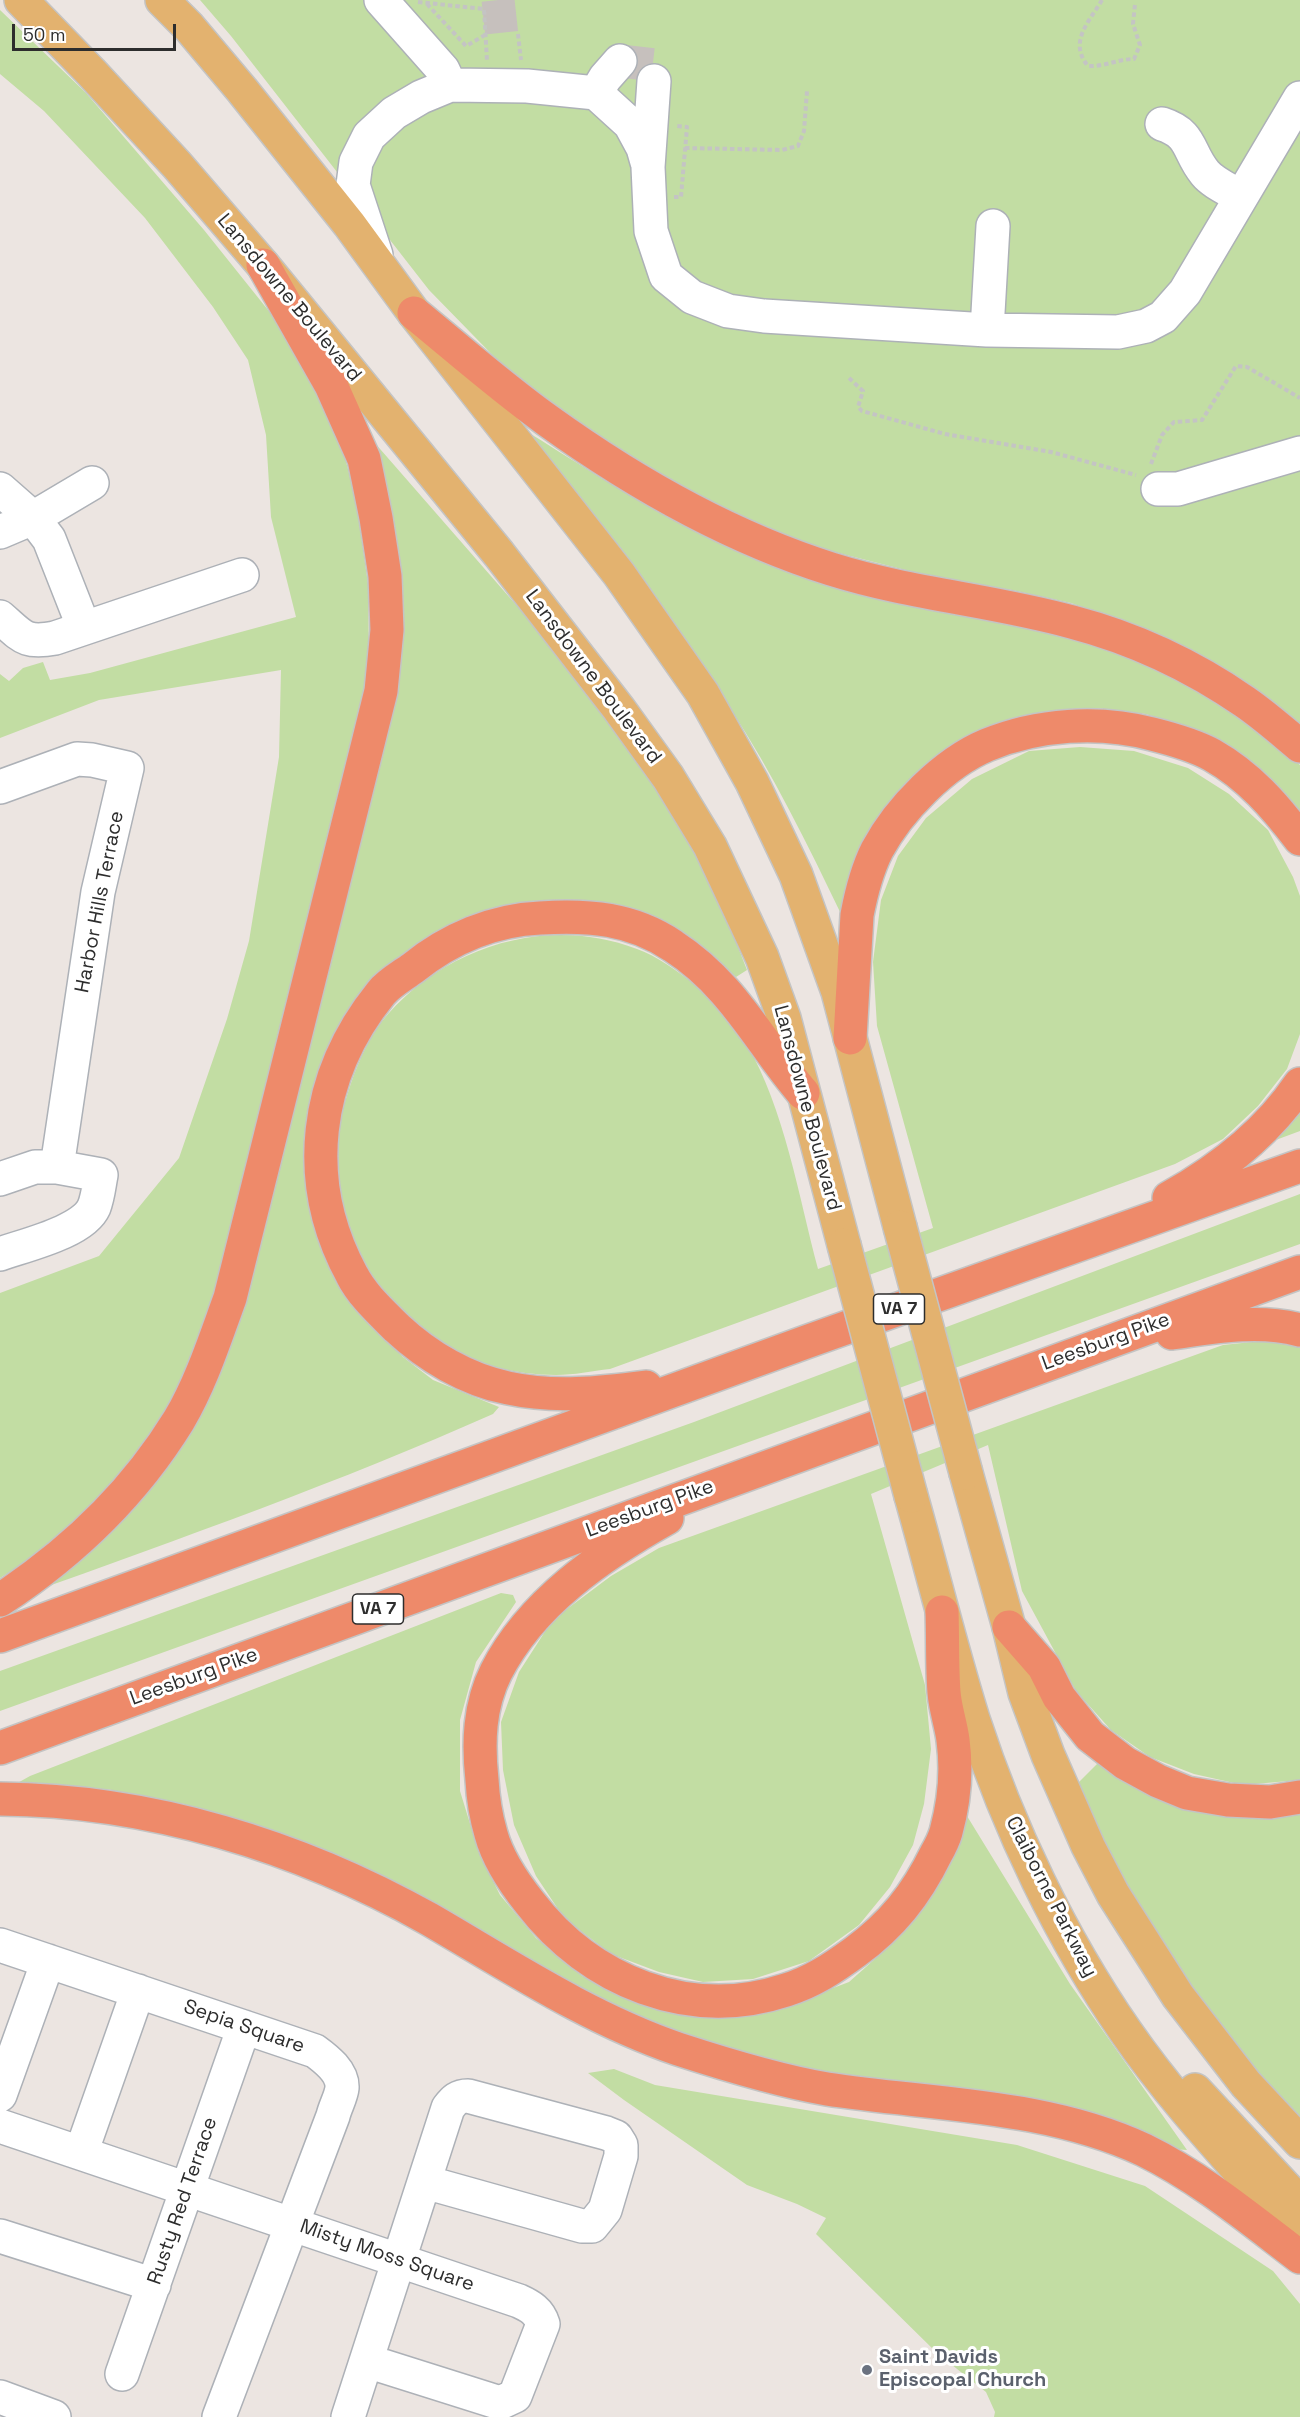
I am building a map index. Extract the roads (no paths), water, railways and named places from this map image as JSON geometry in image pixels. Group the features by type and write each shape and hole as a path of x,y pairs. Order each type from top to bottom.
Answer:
{"highway":[{"path":"0,1600 63,1556 146,1469 180,1419 207,1361 230,1298 381,691 387,630 385,576 364,459 331,385 263,265"},
{"path":"414,313 547,420 651,487 721,526 831,569 882,583 1073,622 1121,638 1185,666 1219,685 1247,703 1300,746"},
{"path":"850,1038 857,915 860,898 877,851 906,808 943,771 986,745 1041,730 1086,725 1130,728 1171,739 1211,755 1249,780 1278,809 1300,839"},
{"path":"708,1379 597,1394 551,1394 485,1382 451,1367 414,1343 379,1310 353,1278 332,1233 321,1184 320,1133 333,1080 352,1035 383,991 427,957 466,934 520,919 580,916 634,925 671,944 704,968 738,1004 780,1065 803,1093"},
{"path":"1091,1241 1223,1165 1258,1135 1300,1084"},
{"name":"VA 7","path":"0,1636 1300,1166"},
{"name":"Leesburg Pike","path":"0,1748 1300,1272"},
{"path":"1105,1343 1213,1328 1262,1325 1300,1330"},
{"path":"755,1471 660,1522 576,1578 543,1608 513,1643 495,1674 482,1713 479,1751 483,1795 491,1836 510,1878 564,1941 598,1967 636,1986 676,1998 716,2001 753,1998 786,1990 827,1973 892,1923 924,1878 946,1834 950,1812 955,1779 953,1741 944,1694 942,1612"},
{"path":"1009,1627 1044,1667 1059,1697 1090,1736 1125,1763 1187,1793 1228,1800 1270,1802 1300,1797"},
{"path":"0,1799 45,1800 125,1810 215,1830 292,1853 427,1918 521,1975 598,2016 688,2051 824,2088 1026,2115 1082,2127 1142,2149 1190,2175 1300,2257"}],"main road":[{"name":"Lansdowne Boulevard","path":"21,0 161,148 263,265 499,554 619,709 668,777 710,846 762,957 784,1018 911,1496"},
{"path":"162,0 189,27 242,90 626,583 703,694 752,782 796,875 834,983 1025,1693 1048,1755 1088,1846 1113,1894 1178,1996 1246,2084 1300,2142"},
{"name":"Claiborne Parkway","path":"911,1496 974,1720 1006,1809 1032,1867 1097,1988 1156,2074 1209,2139 1300,2240"},
{"path":"1097,1988 1300,2203"}],"street":[{"path":"381,0 443,70 450,85"},
{"path":"596,93 620,61"},
{"path":"654,81 648,167 651,231 666,276 692,297 728,311 764,316 987,330 1118,332 1146,326 1163,317 1185,292 1300,98"},
{"path":"379,266 353,185 356,162 369,136 394,113 421,97 450,85 505,85 596,93 630,124 643,148 648,167"},
{"path":"1177,120 1206,175 1241,197"},
{"path":"987,330 993,225"},
{"path":"1150,479 1178,489 1300,453"},
{"path":"0,532 33,518 92,483"},
{"path":"0,489 33,518 49,539 84,628"},
{"path":"0,617 21,636 36,642 242,575"},
{"name":"Harbor Hills Terrace","path":"0,787 76,759 127,768 98,892 57,1167"},
{"path":"0,1254 76,1226 87,1218 95,1206 101,1175 57,1167 35,1167 1,1177"},
{"name":"Sepia Square","path":"0,1945 315,2051 339,2074 342,2088 219,2417"},
{"path":"0,2095 48,1961"},
{"path":"81,2153 138,1992"},
{"name":"Rusty Red Terrace","path":"122,2374 244,2027"},
{"path":"348,2417 367,2361 424,2182 448,2109 459,2096 468,2096 606,2133 616,2137 621,2145 621,2156 605,2210 592,2226 582,2226 424,2182"},
{"name":"Misty Moss Square","path":"0,2126 526,2304 540,2315 543,2324 515,2396 500,2403 367,2361"},
{"path":"0,2236 153,2285"},
{"path":"0,2397 54,2417"}],"tunnel":[{"path":"498,0 502,36"},
{"path":"620,61 655,65 654,81"}],"place":[{"name":"Saint Davids Episcopal Church","path":"867,2370"}]}
